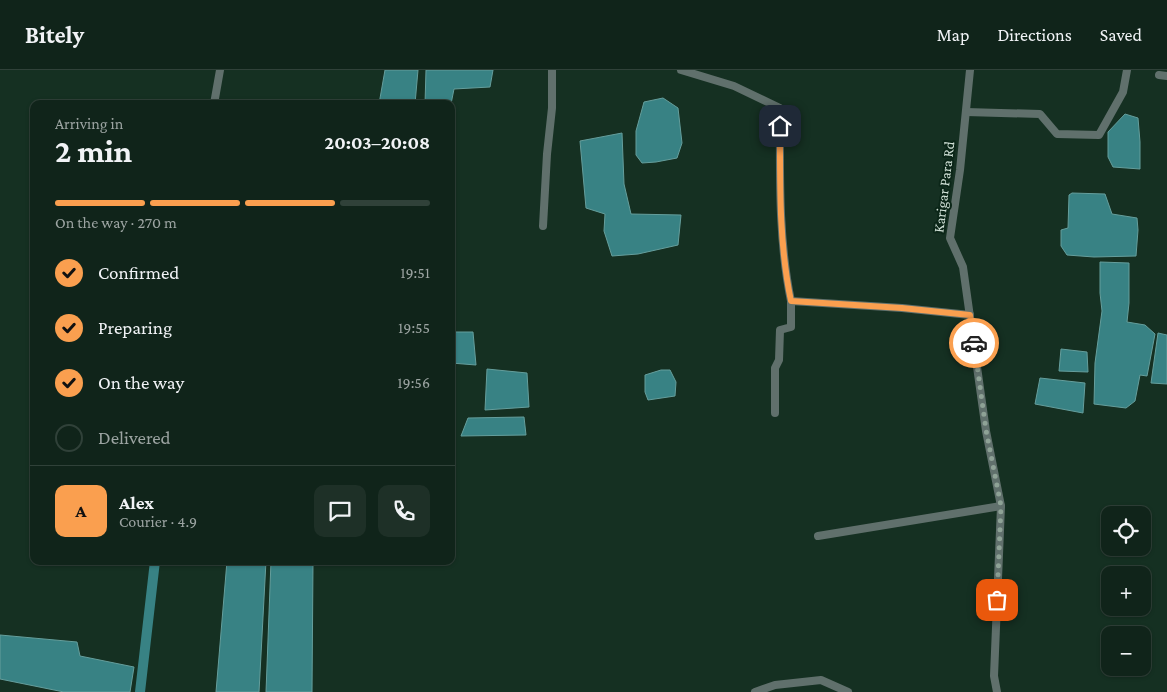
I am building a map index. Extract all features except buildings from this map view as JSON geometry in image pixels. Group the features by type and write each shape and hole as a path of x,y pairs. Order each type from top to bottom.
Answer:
{"street":[{"path":"215,100 220,70"},
{"path":"543,226 552,108 552,70"},
{"path":"681,70 734,86 780,108 780,203 786,277 791,301 791,327 780,330 779,360 775,368 775,413"},
{"name":"Karigar Para Rd","path":"970,70 960,170 950,238 963,267 986,430 1001,506 994,676 997,692"},
{"path":"966,112 1040,114 1057,134 1099,136 1123,92 1126,70"},
{"path":"791,301 902,308 970,315"},
{"path":"818,536 1001,506"},
{"path":"755,692 776,685 821,680 848,692"}],"water":[{"path":"385,70 418,70 415,100 380,100"},
{"path":"426,70 493,70 490,87 454,89 452,100 425,100"},
{"path":"663,98 678,108 682,143 677,158 642,163 636,155 636,131 644,102"},
{"path":"1125,114 1138,118 1140,169 1113,167 1108,157 1108,132"},
{"path":"622,133 624,184 631,214 681,215 678,245 638,254 612,256 604,231 605,214 586,208 580,141"},
{"path":"1072,193 1105,194 1112,214 1137,218 1136,256 1094,257 1067,255 1061,246 1061,230 1068,228 1069,195"},
{"path":"1100,262 1129,263 1127,322 1145,325 1155,334 1147,376 1140,375 1135,401 1126,408 1094,404 1095,363 1102,311"},
{"path":"455,332 473,332 476,365 455,363"},
{"path":"1158,333 1167,335 1167,384 1151,383"},
{"path":"1061,349 1087,352 1088,372 1059,371"},
{"path":"487,369 527,373 529,407 485,410"},
{"path":"661,370 670,370 676,382 675,396 648,400 645,392 645,375"},
{"path":"1040,378 1085,383 1083,413 1035,404"},
{"path":"524,417 526,435 461,436 468,418"},
{"path":"227,565 266,565 259,692 216,692"},
{"path":"271,565 313,565 312,692 266,692"},
{"path":"0,635 77,642 80,656 134,667 130,692 64,692 0,679"}],"waterway":[{"path":"140,692 155,565"}],"way so far":[{"path":"974,343 986,430 1001,506 997,600"}],"route":[{"path":"780,126 780,203 786,277 791,301 902,308 970,315 974,343"}]}
